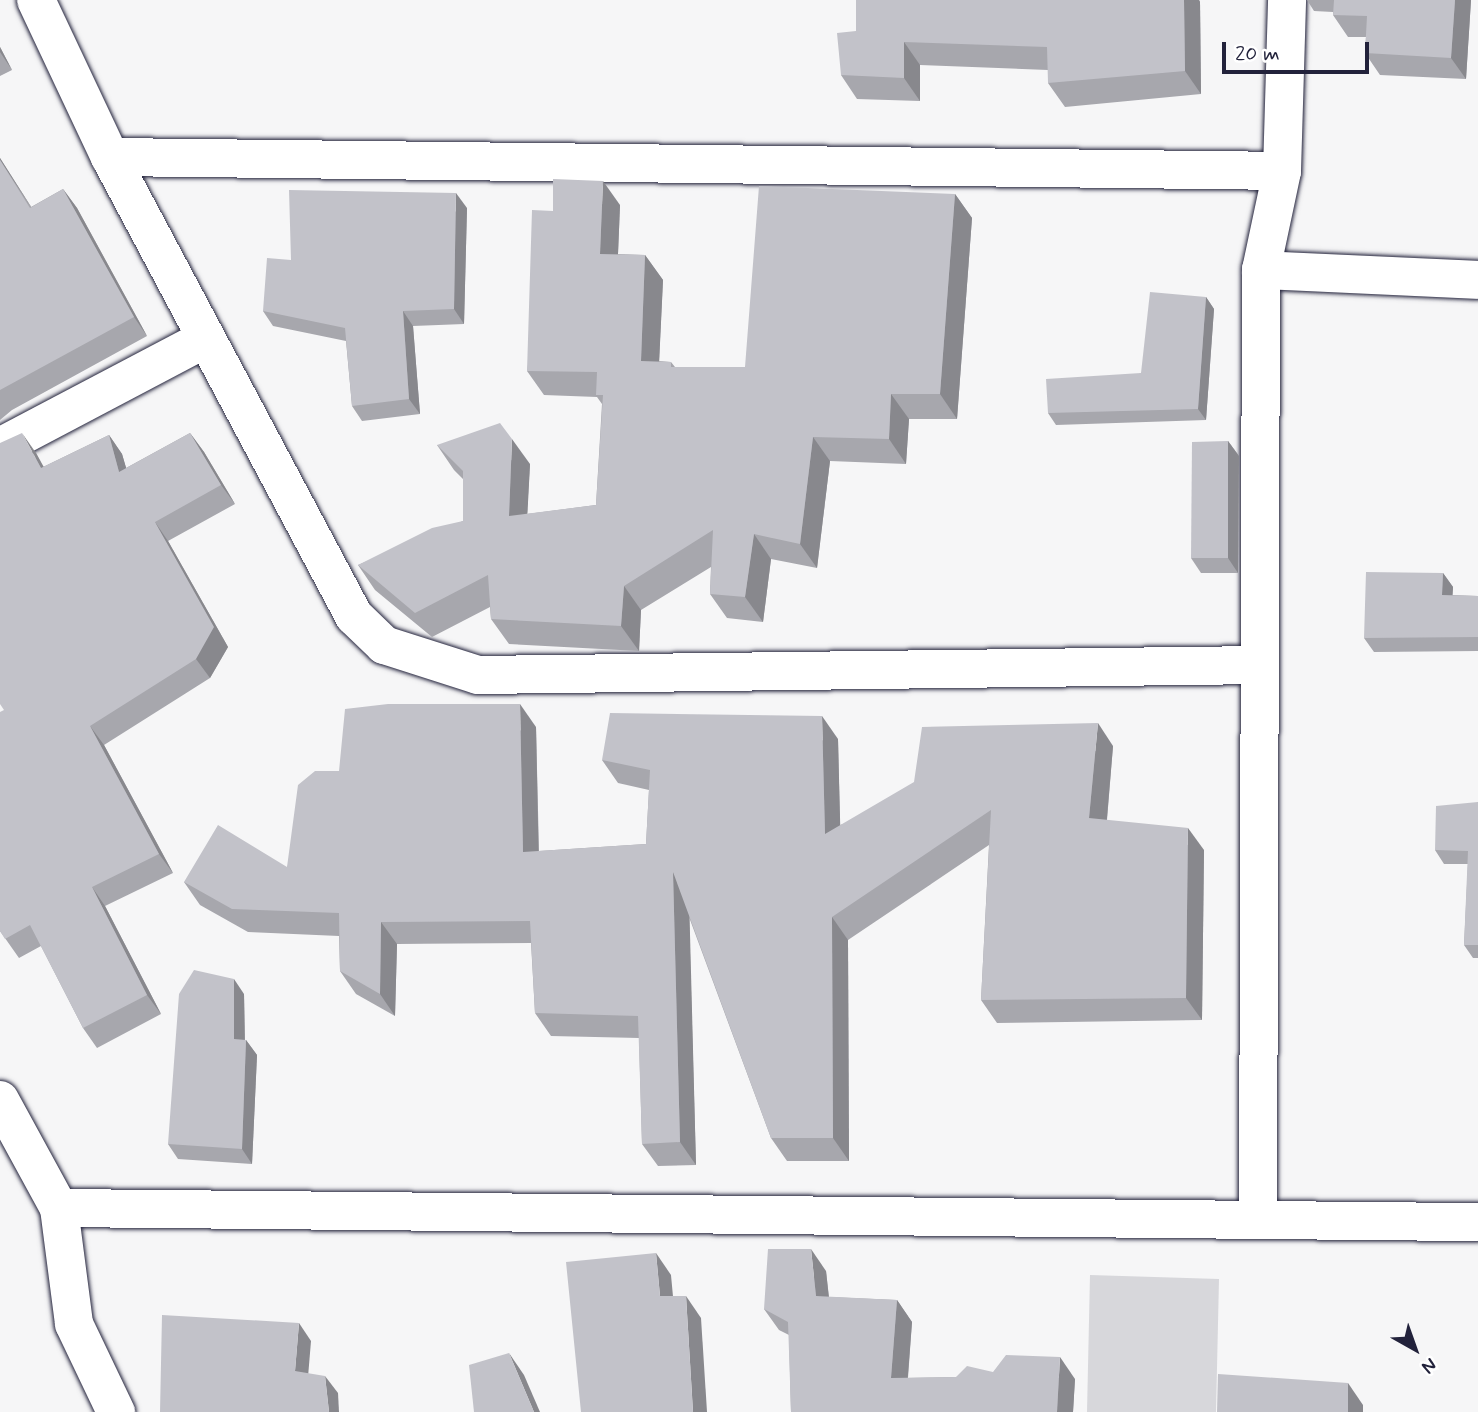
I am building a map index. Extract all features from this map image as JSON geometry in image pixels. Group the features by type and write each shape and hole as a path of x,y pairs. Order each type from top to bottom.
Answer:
{"street":[{"path":"36,0 110,157 354,616 384,645 448,670 478,675 1261,665"},
{"path":"1258,1220 1261,270 1282,171 1287,0"},
{"path":"110,157 1282,171"},
{"path":"1261,270 1478,280"},
{"path":"0,447 205,339"},
{"path":"0,1100 59,1208 74,1324 116,1412"},
{"path":"59,1208 1478,1223"}],"shaded area":[{"path":"1090,1275 1219,1279 1216,1412 1087,1412"}],"building":[{"path":"856,0 1184,0 1185,71 1048,83 1047,47 904,42 904,78 841,75 837,33 856,31"},
{"path":"1334,0 1455,0 1451,58 1365,53 1367,16 1333,15"},
{"path":"0,160 30,208 63,189 134,317 0,390"},
{"path":"553,179 603,181 600,254 645,255 641,361 671,362 671,367 745,367 759,186 955,194 940,394 891,394 889,439 813,437 800,544 754,534 745,597 710,594 713,530 624,586 621,626 491,619 488,575 415,613 358,565 432,528 463,521 463,471 437,445 500,423 512,439 509,516 596,505 603,395 596,395 597,372 527,371 532,210 553,211"},
{"path":"289,190 456,193 454,309 403,311 409,399 352,406 345,328 263,311 267,258 291,260"},
{"path":"1150,292 1206,297 1198,409 1048,413 1046,379 1141,373"},
{"path":"22,433 41,468 109,435 119,472 190,433 221,485 155,522 214,627 196,659 90,726 159,854 92,887 147,995 83,1028 30,925 5,939 0,931 0,712 4,710 0,704 0,443"},
{"path":"1228,441 1228,558 1191,558 1192,442"},
{"path":"1366,572 1443,573 1442,595 1478,596 1478,637 1364,638"},
{"path":"388,704 520,704 523,852 646,844 650,770 602,760 610,713 822,716 825,834 914,782 922,727 1098,723 1089,818 1188,828 1186,998 981,1000 991,810 832,917 833,1138 771,1138 673,872 680,1142 642,1144 638,1016 535,1013 530,921 381,922 380,994 340,971 339,913 232,909 184,882 218,825 287,867 298,785 315,771 339,771 345,709"},
{"path":"1478,802 1478,945 1464,945 1468,851 1435,850 1436,806"},
{"path":"194,970 234,979 234,1039 246,1040 242,1149 168,1144 179,994"},
{"path":"768,1249 811,1249 816,1296 897,1300 891,1378 956,1377 967,1366 993,1372 1006,1355 1060,1357 1057,1412 791,1412 788,1322 764,1309"},
{"path":"656,1253 660,1296 686,1296 693,1412 581,1412 566,1262"},
{"path":"162,1315 299,1323 295,1371 325,1376 329,1412 160,1412"},
{"path":"509,1353 534,1412 474,1412 469,1365"},
{"path":"1218,1374 1348,1383 1348,1412 1217,1412"}]}
